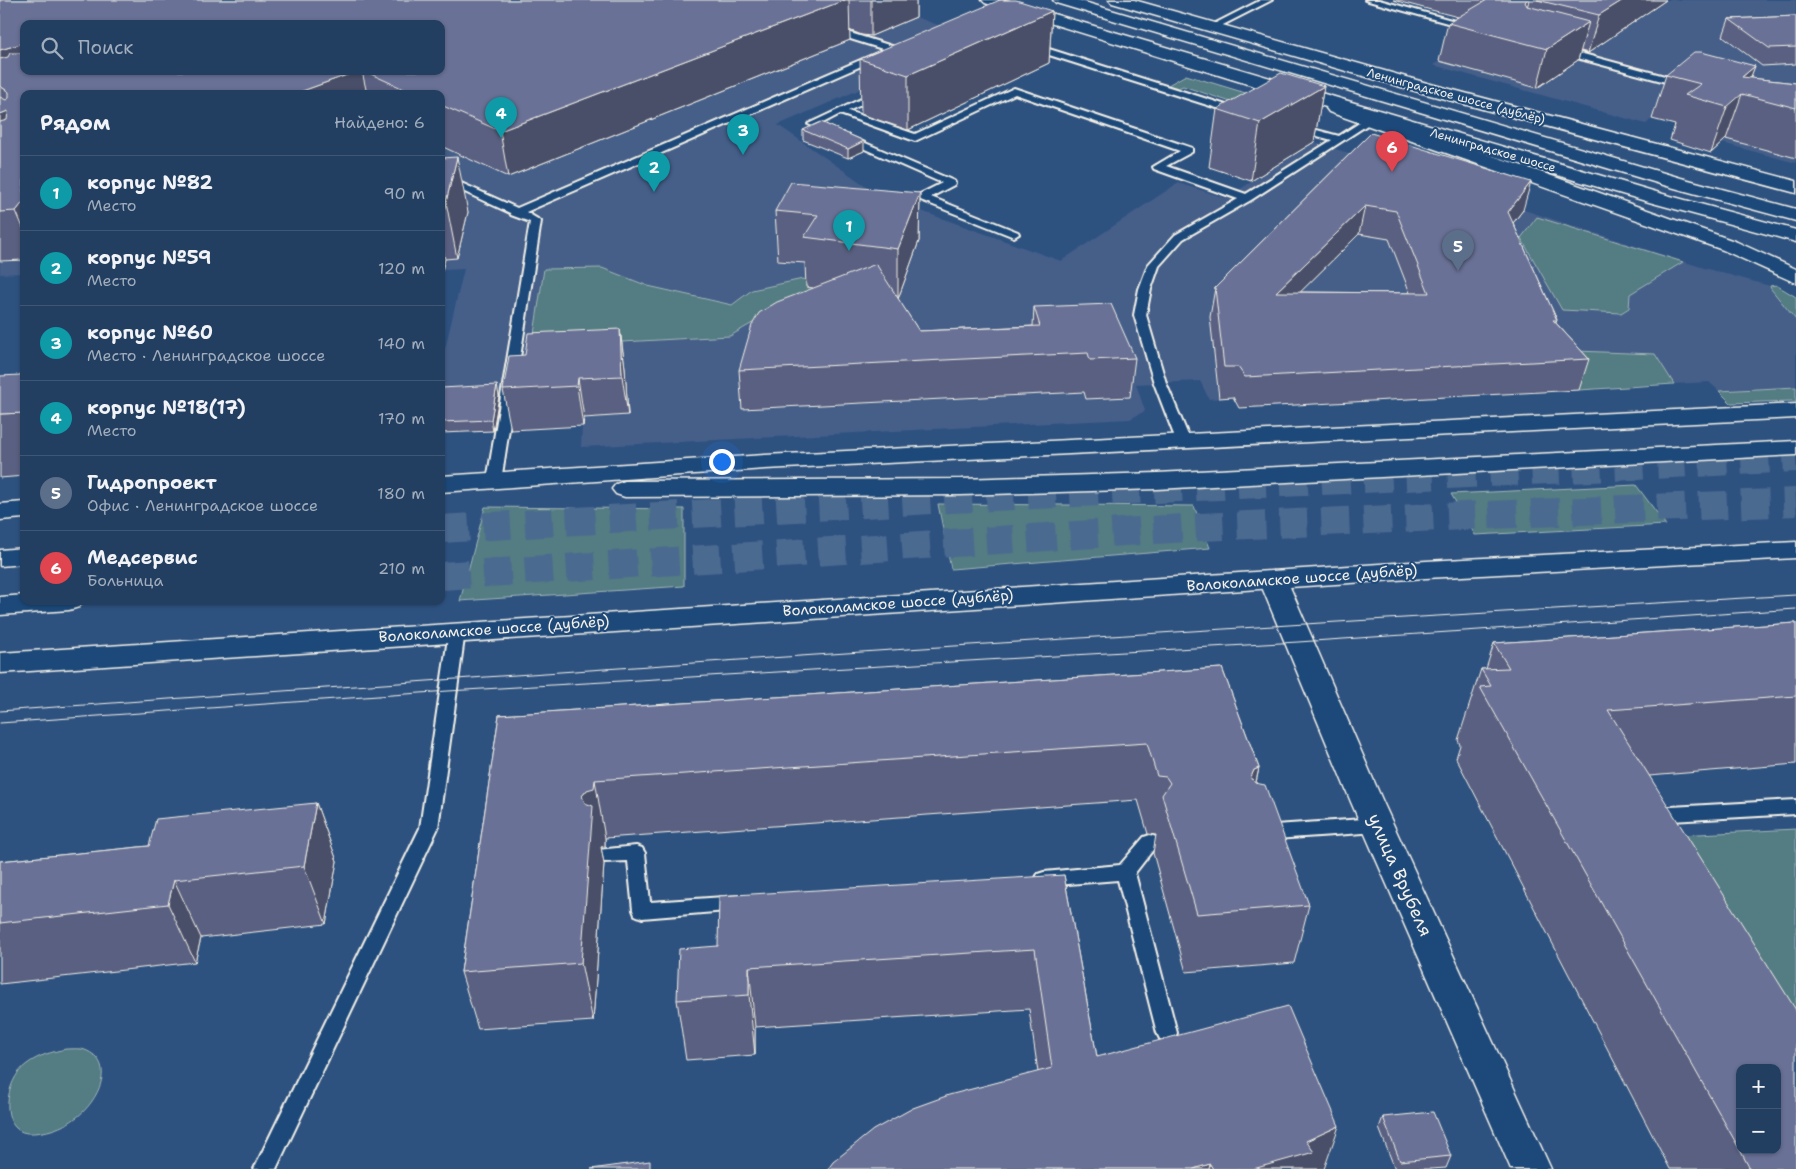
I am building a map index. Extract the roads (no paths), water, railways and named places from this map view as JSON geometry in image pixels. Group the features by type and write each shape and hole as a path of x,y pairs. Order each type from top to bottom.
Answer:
{"main road":[{"name":"Ленинградское шоссе","path":"1061,0 1664,179 1796,215"},
{"name":"Ленинградское шоссе (дублёр)","path":"1117,0 1421,87 1796,187"},
{"name":"Ленинградское шоссе","path":"994,5 1048,18 1656,198 1796,236"},
{"path":"1193,38 1421,87"},
{"path":"1247,78 1545,180 1730,246 1796,277"},
{"path":"445,484 765,462 1183,440 1794,412"},
{"path":"445,490 962,487 1157,481 1796,448"},
{"path":"0,512 20,510"},
{"name":"Волоколамское шоссе (дублёр)","path":"0,663 457,631 1698,554 1796,550"},
{"path":"0,558 20,556"},
{"name":"улица Врубеля","path":"1273,580 1302,653 1530,1169"},
{"path":"0,606 20,605"}],"lane":[{"path":"1212,27 1268,0"},
{"path":"1369,0 1479,29"},
{"path":"1030,25 1048,18"},
{"path":"515,213 897,48 826,29"},
{"path":"1022,43 1256,117"},
{"path":"1550,48 1692,86"},
{"path":"1001,86 1188,150 1158,167 1247,198"},
{"path":"890,88 813,124 950,182 922,197 1014,234"},
{"path":"840,111 915,138 1014,91"},
{"path":"1183,440 1160,383 1140,316 1145,289 1154,265 1179,237 1247,198 1370,120"},
{"path":"1284,125 1340,139"},
{"path":"445,179 515,213 536,221 494,481"},
{"path":"265,1169 429,828 457,631"},
{"path":"1658,830 1650,815 1796,807"},
{"path":"1249,834 1378,825"},
{"path":"1026,880 1125,872 1150,842"},
{"path":"604,854 636,853 642,910 760,901"},
{"path":"1125,872 1166,1033"}],"tunnel":[{"path":"445,529 931,500 1796,458"},
{"path":"445,576 1201,527 1796,502"}],"tram line":[{"path":"0,711 898,650 1796,595"},
{"path":"0,723 448,691 1298,642 1796,609"}],"place":[{"name":"корпус №18(17)","path":"501,138"},
{"name":"корпус №60","path":"743,155"},
{"name":"Медсервис","path":"1392,172"},
{"name":"корпус №59","path":"654,192"},
{"name":"корпус №82","path":"849,251"},
{"name":"Гидропроект","path":"1458,271"}]}
